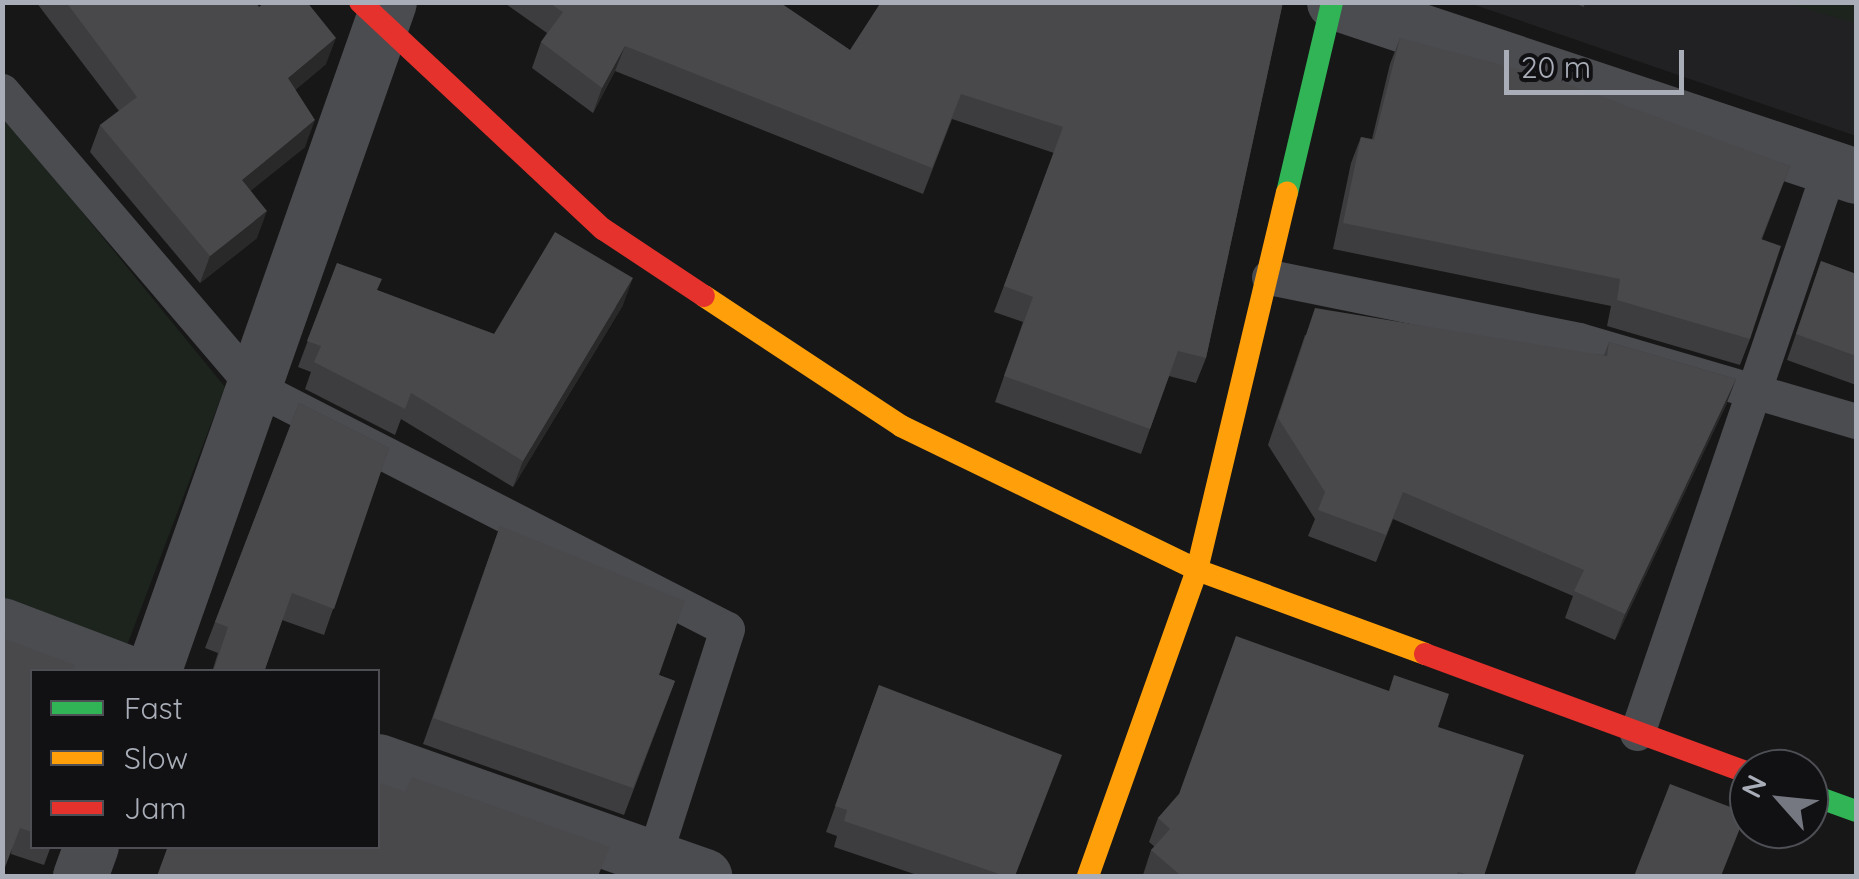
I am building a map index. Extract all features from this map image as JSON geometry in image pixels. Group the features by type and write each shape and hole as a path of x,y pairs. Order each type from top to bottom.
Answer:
{"street":[{"path":"1088,876 1196,570 1333,2 1843,172"},
{"path":"154,669 255,387 377,10 603,229 901,426 1196,570 1729,766"},
{"path":"2,626 118,669"},
{"path":"380,762 668,871"},
{"path":"1829,801 1856,811"},
{"path":"80,876 89,849"}],"lane":[{"path":"2,91 255,387 727,628 668,871"},
{"path":"1636,733 1843,172"},
{"path":"1268,276 1762,386 1856,421"}],"shaded area":[{"path":"1469,3 1856,3 1856,136"},
{"path":"1786,3 1856,3 1856,23"},
{"path":"2,114 225,387 126,648 3,603"}],"building":[{"path":"66,2 255,2 259,7 265,2 307,2 336,38 288,78 315,120 242,180 267,211 210,256 100,125 137,97"},
{"path":"548,2 779,2 850,50 881,2 1283,2 1206,358 1178,351 1150,429 1004,376 1033,297 1004,286 1063,127 961,94 932,168 625,46 602,88 541,42 563,12"},
{"path":"1400,38 1551,78 1790,166 1761,239 1781,246 1750,339 1617,300 1620,279 1343,223 1361,137 1374,140"},
{"path":"555,232 633,278 523,461 411,393 405,409 314,362 321,346 307,341 337,263 382,279 377,290 494,334"},
{"path":"1821,261 1856,274 1856,356 1796,334"},
{"path":"1315,308 1607,356 1609,342 1736,379 1625,614 1574,591 1584,570 1403,492 1386,535 1318,510 1325,492 1278,418"},
{"path":"299,403 389,448 334,609 292,593 265,669 214,669 228,627 215,622"},
{"path":"500,526 685,601 659,675 675,681 633,788 433,718"},
{"path":"1236,636 1389,691 1394,675 1449,694 1438,727 1524,755 1484,876 1458,872 1456,876 1178,876 1151,850 1170,829 1158,818 1179,794"},
{"path":"2,638 75,665 73,669 30,669 30,831 20,828 2,875"},
{"path":"879,685 1062,755 1015,876 1005,876 844,821 847,810 835,806"},
{"path":"412,777 610,847 598,876 157,876 167,849 380,849 380,783 405,792"},
{"path":"1670,784 1729,807 1732,849 1721,876 1634,876"}],"traffic: fast":[{"path":"1287,193 1332,2"},
{"path":"1829,801 1856,811"}],"traffic: slow":[{"path":"1088,876 1197,570 1287,193"},
{"path":"704,296 901,426 1197,570 1425,654"}],"traffic: jam":[{"path":"360,2 603,229 704,296"},
{"path":"1425,654 1729,766"}]}
